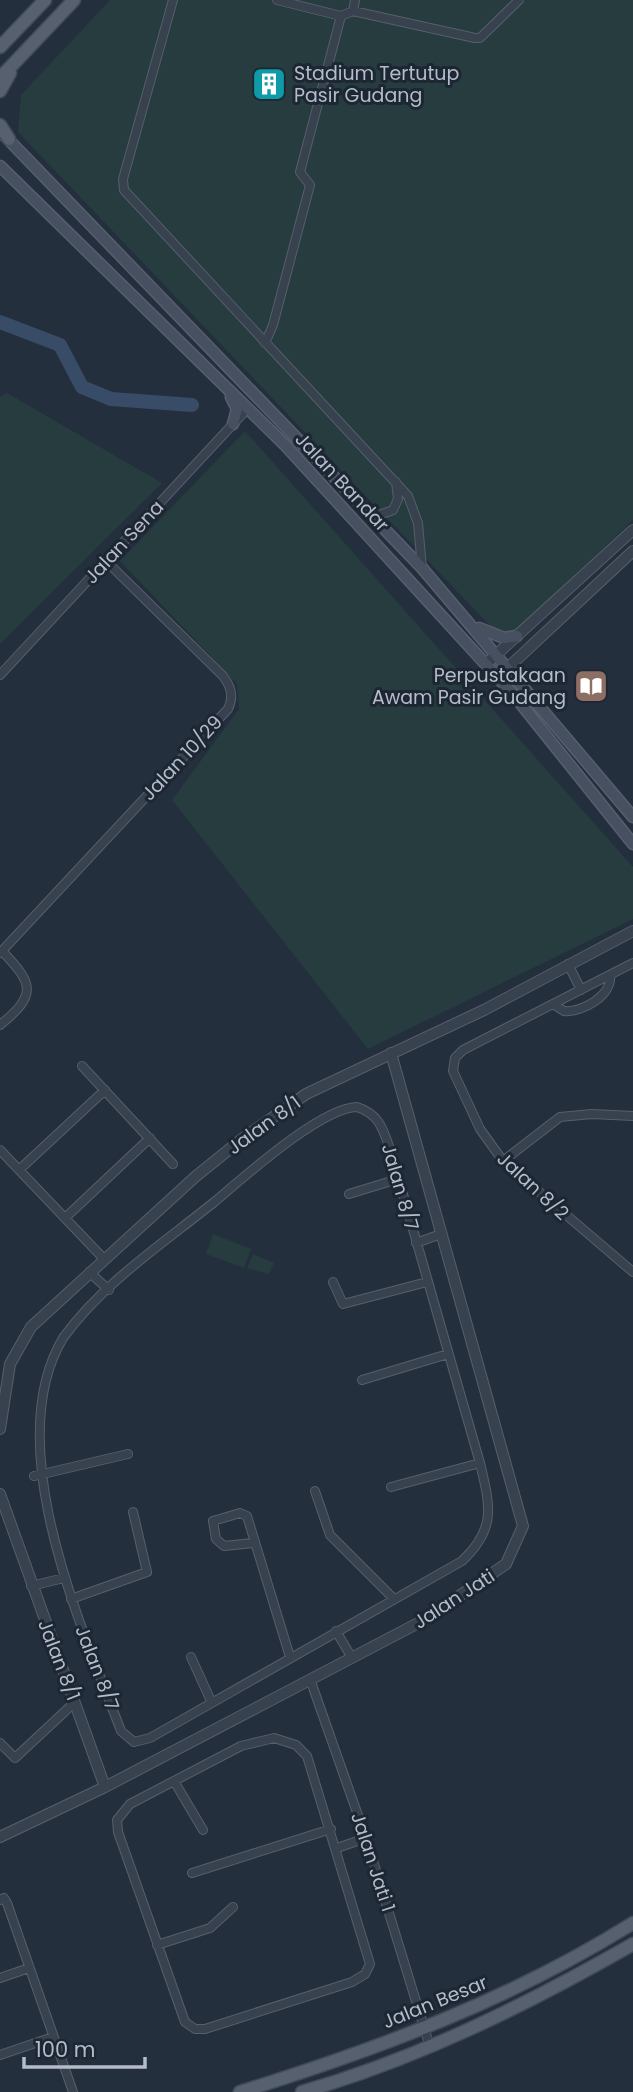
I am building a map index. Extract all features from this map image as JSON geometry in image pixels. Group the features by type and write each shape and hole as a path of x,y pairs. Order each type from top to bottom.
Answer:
{"main road":[{"path":"0,47 45,0"},
{"path":"0,78 74,0"},
{"path":"0,92 17,60"},
{"name":"Jalan Bandar","path":"3,132 422,568 633,817"},
{"name":"Jalan Bandar","path":"0,166 227,388 486,664 633,844"},
{"path":"238,377 250,400 247,409 259,407 280,421"},
{"path":"227,388 237,409 233,424"},
{"path":"473,626 504,638 517,636"},
{"name":"Jalan Besar","path":"240,2092 425,2029 534,1980 633,1923"},
{"name":"Jalan Besar","path":"302,2092 430,2047 551,1991 633,1944"}],"street":[{"path":"173,0 123,187 126,195 396,482 414,508 422,568"},
{"path":"277,0 341,16 353,10 475,38 480,38 519,0"},
{"path":"353,10 355,0"},
{"path":"265,343 273,326 310,185 300,172 341,16"},
{"name":"Jalan Sena","path":"0,675 247,409"},
{"path":"363,508 379,515 393,510 398,499 396,482"},
{"path":"486,664 633,530"},
{"path":"498,677 633,551"},
{"name":"Jalan 10/29","path":"1,952 228,709 232,700 230,688 223,676 106,561"},
{"name":"Jalan 8/1","path":"0,1429 7,1377 15,1351 31,1327 195,1177 306,1094 484,1010 633,931"},
{"path":"0,1026 23,1003 29,988 25,976 1,952"},
{"name":"Jalan 8/2","path":"633,962 463,1049 453,1062 453,1071 471,1111 503,1161 633,1272"},
{"path":"568,964 581,990"},
{"path":"553,1004 564,1011 578,1009 606,992 611,984 610,975"},
{"name":"Jalan Jati","path":"0,1837 105,1787 424,1620 504,1566 523,1528 391,1053"},
{"path":"82,1066 173,1164"},
{"path":"19,1170 105,1090"},
{"name":"Jalan 8/7","path":"357,1107 369,1111 380,1122 398,1178 480,1463 490,1507 481,1542 462,1561 211,1701 146,1741 128,1740 121,1731 71,1599 43,1518 34,1476 36,1406 48,1365 71,1328 109,1290 284,1144 347,1109 357,1107"},
{"path":"503,1161 560,1117 592,1114 633,1116"},
{"path":"65,1218 150,1138"},
{"path":"0,1150 104,1259"},
{"path":"349,1194 398,1178"},
{"path":"416,1243 441,1234"},
{"path":"89,1272 109,1290"},
{"path":"333,1282 343,1304 427,1282"},
{"path":"362,1380 448,1354"},
{"path":"34,1476 128,1454"},
{"path":"391,1487 480,1463"},
{"path":"315,1491 330,1535 394,1599"},
{"name":"Jalan 8/1","path":"0,1494 105,1787"},
{"path":"71,1599 147,1572 132,1512"},
{"path":"253,1543 225,1546 216,1539 213,1521 245,1514 290,1657"},
{"path":"32,1586 64,1578"},
{"path":"336,1631 352,1658"},
{"path":"191,1657 211,1701"},
{"name":"Jalan Jati 1","path":"310,1679 366,1838 430,2047"},
{"path":"0,1743 15,1758 75,1702"},
{"path":"274,1738 290,1742 307,1756 331,1829 370,1958 367,1971 352,1982 205,2029 195,2029 185,2021 116,1826 123,1809 254,1741 274,1738"},
{"path":"174,1781 203,1830"},
{"path":"192,1873 331,1829"},
{"path":"337,1848 366,1838"},
{"path":"2,1899 73,2092"},
{"path":"157,1945 210,1928 233,1907"},
{"path":"0,1978 29,1968"},
{"path":"0,2055 53,2037"}],"green space":[{"path":"110,0 633,0 633,520 513,633 493,629 18,132 21,95"},
{"path":"7,393 162,483 0,644 0,397"},
{"path":"245,431 633,867 633,919 368,1049 172,800 239,709 237,684 120,561"},
{"path":"213,1234 251,1249 244,1268 206,1254"},
{"path":"253,1254 274,1263 269,1274 247,1268"}],"waterway":[{"path":"0,322 60,345 82,387 111,399 192,405"}],"place":[{"name":"Stadium Tertutup Pasir Gudang","path":"269,84"},
{"name":"Perpustakaan Awam Pasir Gudang","path":"591,686"}]}
